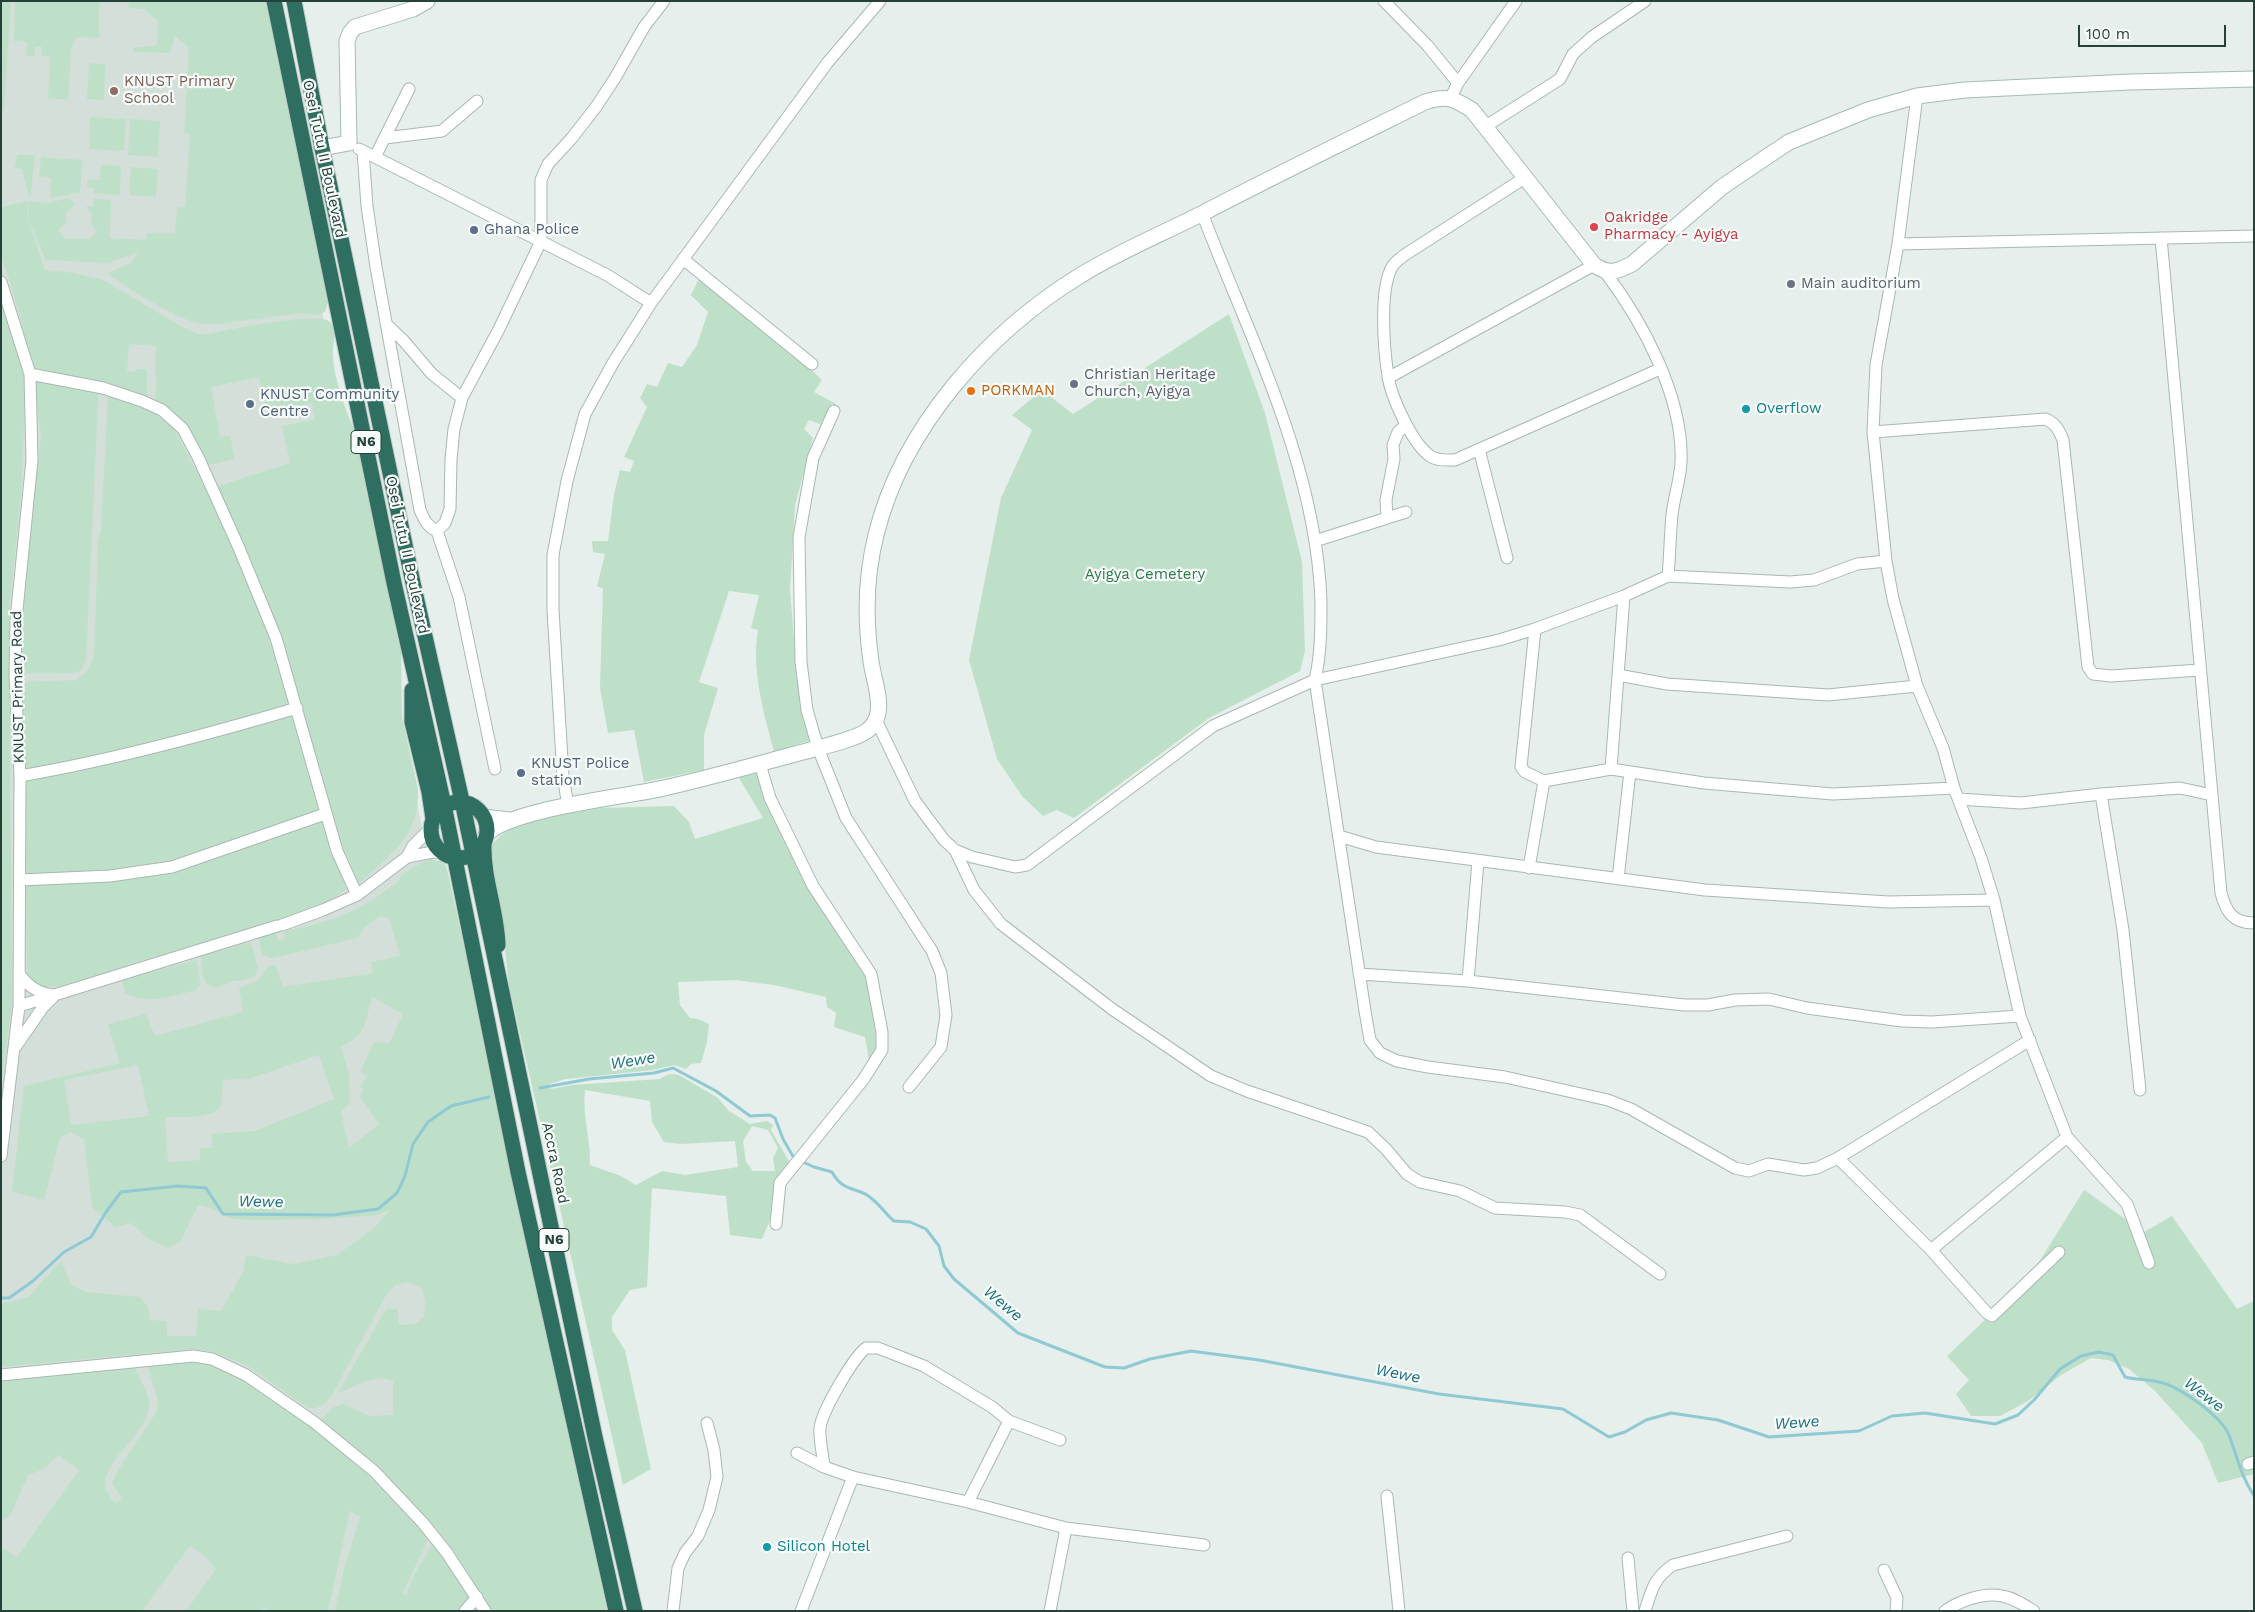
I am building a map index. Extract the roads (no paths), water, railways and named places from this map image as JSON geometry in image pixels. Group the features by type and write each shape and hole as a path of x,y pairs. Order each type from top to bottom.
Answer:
{"highway":[{"name":"Osei Tutu II Boulevard","path":"274,1 413,666 444,805 448,855 458,882 518,1172 616,1611"},
{"name":"Osei Tutu II Boulevard","path":"294,1 322,148 413,584 462,801 475,870"},
{"path":"413,666 412,722 429,792 432,824"},
{"path":"432,824 437,811 444,805 462,801 479,809 484,817 484,860 498,925 499,984"},
{"name":"N6","path":"432,824 434,842 448,855"},
{"path":"448,855 472,854 485,839"},
{"name":"Accra Road","path":"475,870 595,1437 635,1611"}],"street":[{"path":"349,143 347,41 350,33 355,28 413,9 427,1"},
{"path":"437,531 445,523 450,509 452,449 456,414 462,398 499,329 541,241 541,180 548,164 571,140 616,78 644,27 664,1"},
{"path":"568,806 563,776 553,610 553,555 567,481 585,414 613,363 651,303 828,62 880,1"},
{"path":"1384,1 1427,45 1458,83"},
{"path":"1451,98 1458,83 1516,1"},
{"path":"1486,126 1560,79 1573,54 1579,48 1645,1"},
{"path":"1388,378 1600,268 1617,271 1632,264 1722,187 1789,142 1868,110 1917,96 1964,90 2025,86 2254,79"},
{"path":"375,157 409,89"},
{"path":"1917,96 1898,244 1876,365 1873,432 1886,561 1893,599 1917,686 1943,748 1956,794 1981,858 1994,900 2020,1016 2067,1137 2127,1204 2149,1263"},
{"path":"485,839 492,828 509,820 568,806 663,788 760,764 860,735 869,729 876,720 878,704 870,659 866,616 875,538 884,505 896,475 928,418 948,393 999,338 1056,292 1104,262 1437,98 1451,98 1472,110 1486,126 1630,305 1652,347 1675,410 1681,461 1672,514 1668,576"},
{"path":"385,138 442,131 478,101"},
{"path":"322,148 349,143 607,275 651,303"},
{"path":"363,150 367,206 393,368 420,510 425,522 437,531 459,598 495,769"},
{"path":"1526,177 1403,256 1392,266 1385,298 1384,321 1388,378 1408,431 1430,457 1442,460 1455,460 1660,369"},
{"path":"1202,213 1281,410 1310,512 1320,571 1321,651 1315,680 1370,1040 1380,1053 1397,1061 1505,1077 1608,1100 1632,1109 1735,1168 1749,1171 1768,1164 1804,1170 1817,1168 1838,1158 2030,1040"},
{"path":"1898,244 2254,236"},
{"path":"2161,238 2221,893 2225,909 2234,918 2254,924"},
{"path":"683,259 812,364"},
{"name":"KNUST Primary Road","path":"1,282 30,374 32,460 16,620 15,676 20,776 20,1006 1,1156"},
{"path":"387,325 403,340 432,374 462,398"},
{"path":"30,374 104,388 142,400 162,410 183,429 198,457 239,548 276,638 325,814 337,851 357,895"},
{"path":"834,411 813,458 799,536 801,662 807,710 818,748 846,818 932,951 941,974 946,1014 941,1047 909,1087"},
{"path":"1873,432 2046,419 2052,422 2058,428 2063,440 2088,666 2093,674 2111,676 2200,670"},
{"path":"1387,518 1386,500 1394,459 1394,445 1398,432 1406,425"},
{"path":"1479,450 1507,558"},
{"path":"1315,541 1406,512"},
{"path":"876,720 915,801 944,840 955,850 972,858 1015,867 1027,865 1213,726 1315,680 1499,640 1535,629 1624,596 1668,576 1790,582 1814,580 1857,564 1886,561"},
{"path":"1611,769 1624,596"},
{"path":"1535,629 1521,767 1525,772 1544,781 1611,769 1704,783 1833,794 1956,794 2021,803 2180,788 2212,795"},
{"path":"1618,675 1676,685 1828,695 1917,686"},
{"path":"20,776 79,766 297,708"},
{"path":"760,764 770,798 813,886 871,974 882,1032 882,1050 863,1080 780,1183 776,1224"},
{"path":"1618,879 1630,772"},
{"path":"1529,868 1544,781"},
{"path":"2101,794 2123,930 2140,1090"},
{"path":"20,880 110,876 172,867 325,814"},
{"path":"484,817 509,820"},
{"path":"20,1006 324,910 357,895 407,857 413,846 432,824"},
{"path":"1338,836 1376,847 1705,890 1888,902 1994,900"},
{"path":"955,850 974,890 1001,924 1112,1009 1212,1076 1246,1091 1368,1132 1407,1174 1420,1182 1460,1191 1494,1208 1565,1212 1580,1215 1592,1221 1660,1274"},
{"path":"407,857 433,852 448,855"},
{"path":"1468,981 1478,861"},
{"path":"1359,974 1468,981 1684,1006 1708,1005 1735,1000 1769,999 1807,1008 1932,1022 2020,1016"},
{"path":"20,975 28,985 38,992 54,996"},
{"path":"14,1050 43,1007 54,996"},
{"path":"1931,1250 2067,1137"},
{"path":"1838,1158 1931,1250 1987,1313 1992,1316 2059,1252"},
{"path":"824,1467 820,1428 824,1412 850,1367 866,1348 878,1348 924,1366 992,1407 1009,1421 1060,1440"},
{"path":"1,1375 193,1356 212,1359 233,1368 304,1414 374,1472 423,1523 447,1553 485,1611"},
{"path":"968,1502 1009,1421"},
{"path":"673,1611 678,1568 685,1553 698,1536 709,1510 717,1477 714,1450 707,1423"},
{"path":"797,1452 824,1467 853,1477 968,1502 1066,1528 1204,1545"},
{"path":"801,1611 853,1477"},
{"path":"1387,1496 1399,1611"},
{"path":"1050,1611 1066,1528"},
{"path":"1645,1611 1650,1594 1660,1575 1673,1565 1787,1536"},
{"path":"1628,1558 1633,1611"},
{"path":"1884,1570 1897,1598 1896,1611"},
{"path":"1945,1611 1971,1599 2000,1595 2016,1600 2034,1611"},
{"path":"466,1611 477,1597"}],"waterway":[{"name":"Wewe","path":"540,1088 589,1079 654,1073 673,1068 716,1091 750,1116 770,1115 775,1118 783,1139 794,1158 814,1167 832,1172 841,1184 866,1194 894,1221 910,1222 926,1229 939,1246 944,1266 954,1279 1018,1333 1105,1367 1124,1368 1150,1359 1191,1351 1259,1360 1439,1394 1563,1409 1609,1437 1625,1432 1646,1420 1671,1413 1718,1420 1769,1437 1859,1431 1892,1416 1925,1413 1995,1424 2018,1415 2034,1400 2060,1369 2081,1356 2099,1352 2113,1355 2125,1377 2155,1381 2177,1389 2218,1419 2229,1435 2242,1473 2254,1496"},
{"name":"Wewe","path":"1,1298 9,1298 33,1281 64,1252 91,1237 121,1192 178,1186 206,1188 223,1214 333,1215 378,1209 397,1193 405,1176 413,1144 428,1122 451,1106 489,1097"}],"place":[{"name":"KNUST Primary School","path":"114,91"},
{"name":"Oakridge Pharmacy - Ayigya","path":"1594,227"},
{"name":"Ghana Police","path":"474,230"},
{"name":"Main auditorium","path":"1791,284"},
{"name":"Christian Heritage Church, Ayigya","path":"1074,384"},
{"name":"PORKMAN","path":"971,391"},
{"name":"KNUST Community Centre","path":"250,404"},
{"name":"Overflow","path":"1746,409"},
{"name":"KNUST Police station","path":"521,773"},
{"name":"Silicon Hotel","path":"767,1547"}],"park label":[{"name":"Ayigya Cemetery","path":"1145,575"}]}
